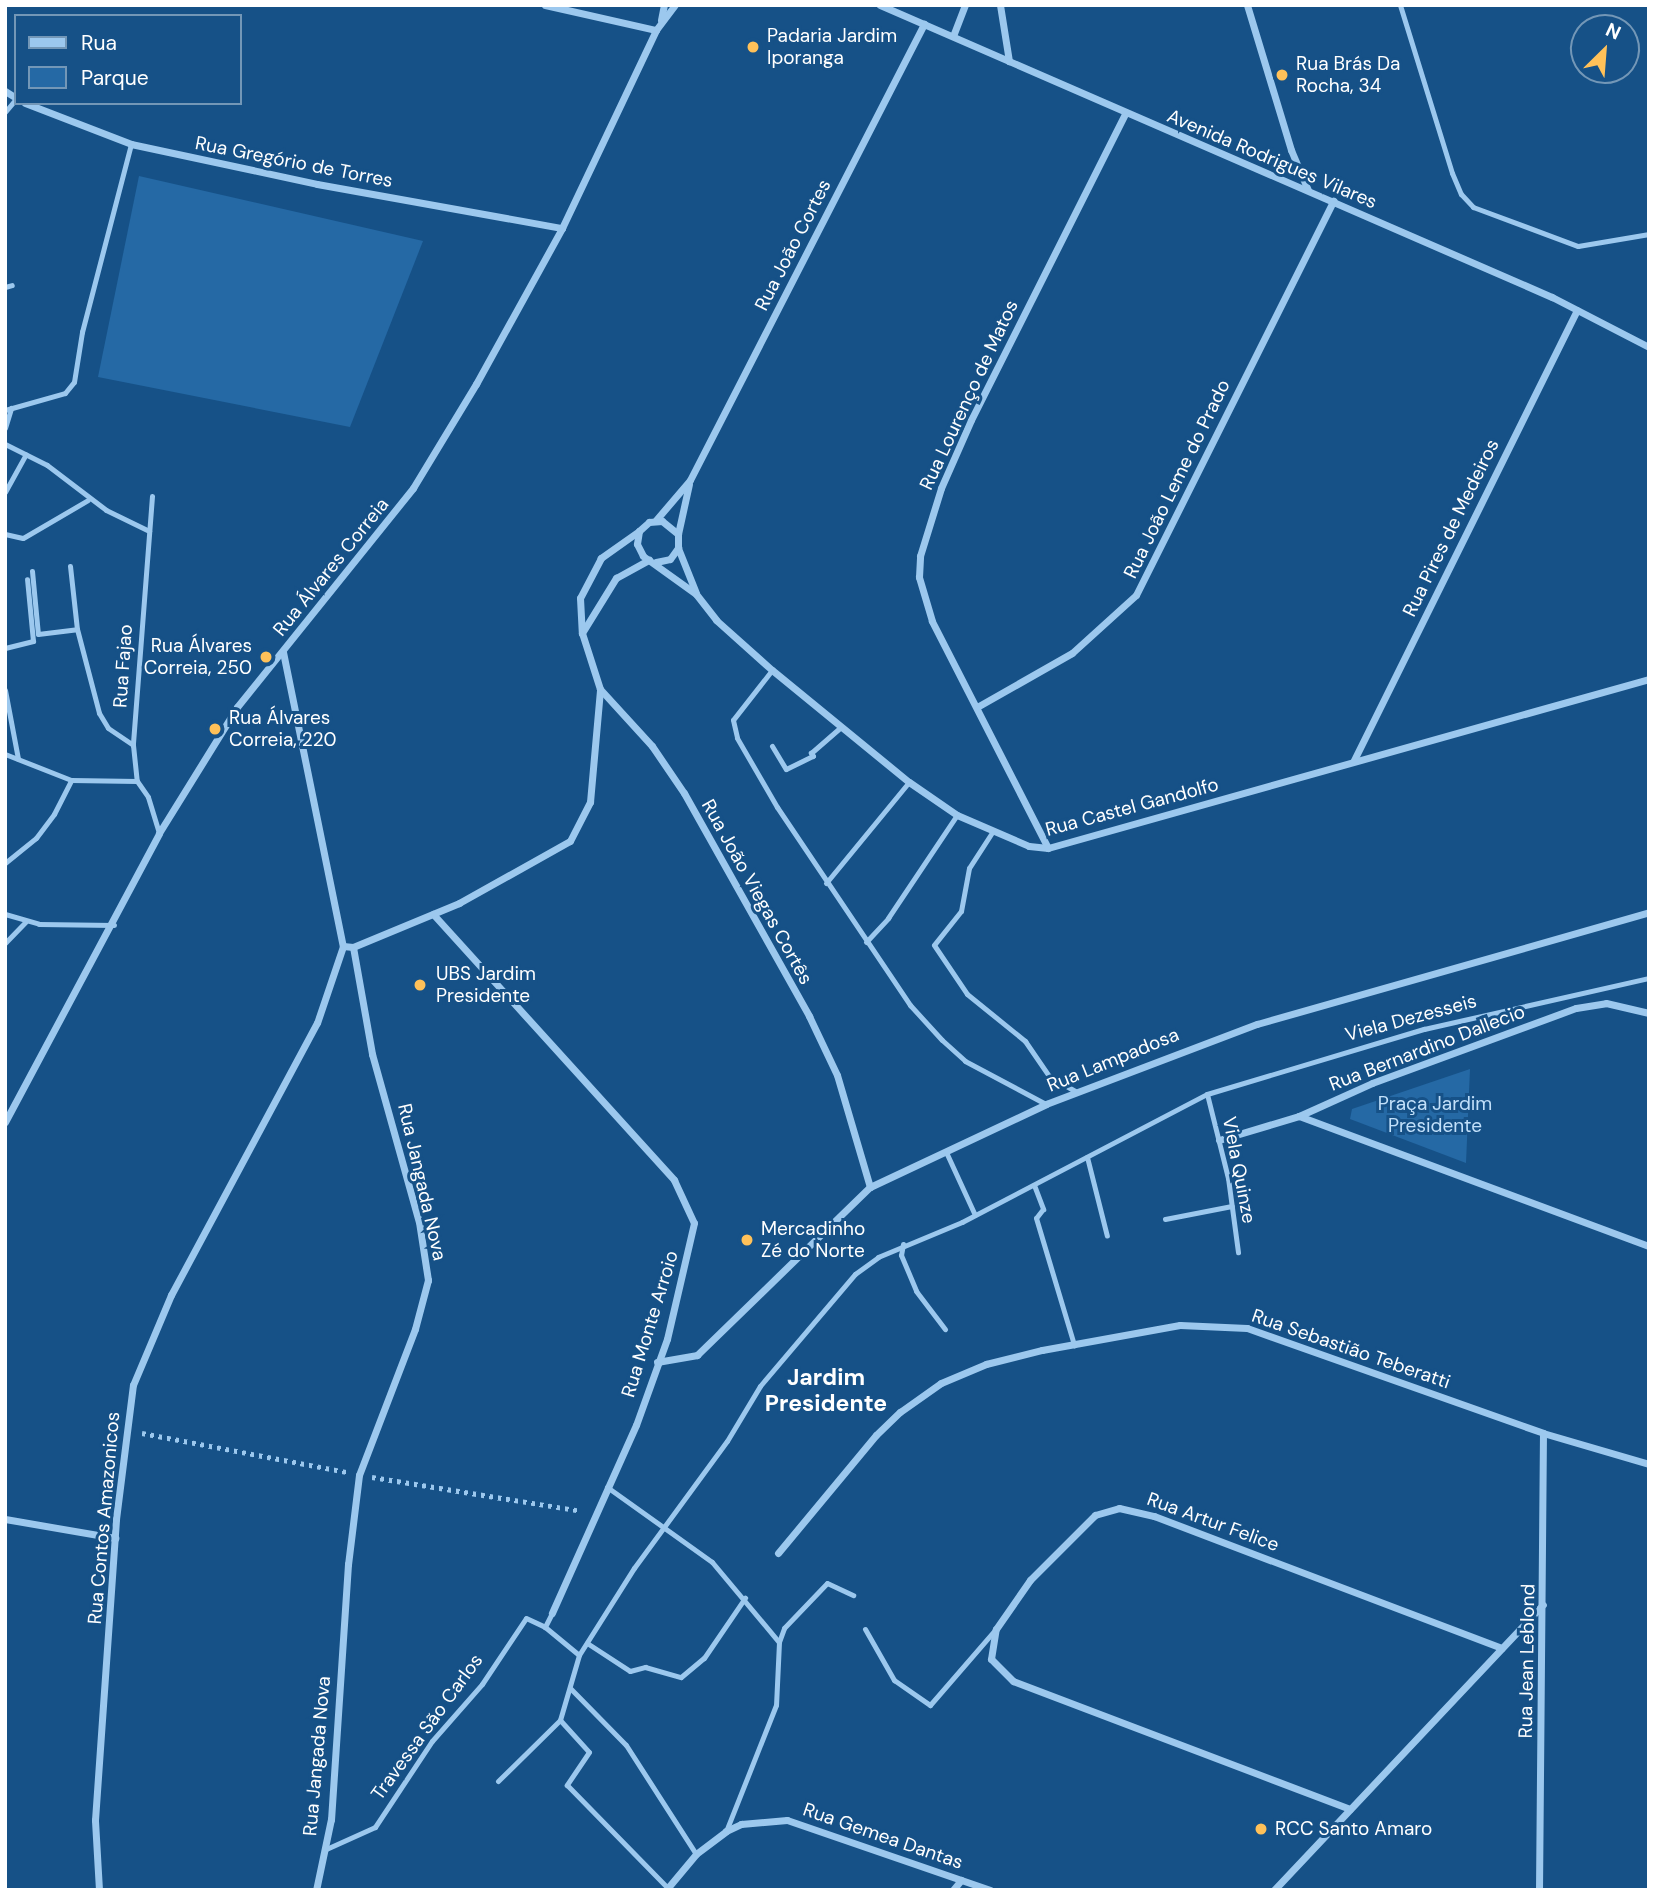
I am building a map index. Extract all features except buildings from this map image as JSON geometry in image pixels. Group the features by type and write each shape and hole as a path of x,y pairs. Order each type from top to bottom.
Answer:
{"street":[{"path":"545,5 656,30"},
{"name":"Rua Álvares Correia","path":"5,1122 114,925 159,833 237,706 413,488 562,228 661,20 664,5"},
{"name":"Rua Álvares Correia","path":"661,20 675,5"},
{"name":"Avenida Rodrigues Vilares","path":"880,5 1125,114 1333,201 1577,310 1649,347"},
{"path":"953,36 965,5"},
{"path":"1000,5 1009,61"},
{"path":"1247,5 1291,150 1308,190"},
{"name":"Rua João Cortes","path":"690,480 924,24"},
{"name":"Rua Gregório de Torres","path":"30,105 131,144 317,184 562,228"},
{"name":"Rua Lourenço de Matos","path":"1048,848 932,621 919,577 920,556 941,488 971,420 1125,114"},
{"name":"Rua João Leme do Prado","path":"977,707 1072,653 1136,596 1333,201"},
{"name":"Rua Pires de Medeiros","path":"1354,760 1577,310"},
{"path":"652,561 639,551 639,531 656,520 690,480"},
{"path":"582,633 616,578 652,561 670,559 678,548 678,534 690,480"},
{"path":"656,520 669,523 678,534"},
{"name":"Rua João Viegas Cortês","path":"639,531 612,548 591,573 578,610 582,633 600,689 652,746 684,793 809,1016 837,1075 870,1187"},
{"name":"Rua Castel Gandolfo","path":"678,548 696,594"},
{"name":"Rua Castel Gandolfo","path":"652,561 696,594 716,620 772,670 909,782 957,816 991,834 1048,848 1649,679"},
{"path":"283,652 343,946 353,947 433,914 546,858 570,841 590,802 594,782 600,689"},
{"name":"Rua Lampadosa","path":"657,1362 697,1355 870,1187 1046,1104 1257,1024 1649,912"},
{"name":"Rua Monte Arroio","path":"433,914 683,1195 694,1232 636,1425 552,1613"},
{"name":"Rua Contos Amazonicos","path":"99,1890 94,1839 115,1538 133,1385 172,1295 317,1023 343,946"},
{"name":"Rua Jangada Nova","path":"316,1890 331,1819 348,1564 359,1475 415,1329 428,1280 419,1222 372,1054 353,947"},
{"name":"Rua Bernardino Dallecio","path":"1220,1140 1299,1116 1372,1083 1576,1008 1606,1003 1649,1013"},
{"path":"1299,1116 1649,1246"},
{"name":"Rua Sebastião Teberatti","path":"778,1553 876,1435 914,1401 941,1383 986,1364 1180,1325 1247,1328 1543,1433 1649,1464"},
{"name":"Rua Jean Leblond","path":"1539,1890 1544,1605 1543,1433"},
{"name":"Rua Artur Felice","path":"996,1629 1030,1580 1086,1525 1107,1509 1119,1508 1154,1516 1502,1648"},
{"path":"5,1519 115,1538"},
{"path":"1274,1890 1544,1605"},
{"path":"996,1629 991,1659 1013,1681 1350,1809"},
{"name":"Rua Gemea Dantas","path":"667,1889 696,1854 726,1831 741,1824 787,1820 990,1890"},
{"path":"953,1890 961,1880"}],"lane":[{"path":"1400,5 1452,173 1461,194 1474,207 1578,246 1649,234"},
{"path":"5,428 8,409 65,393 74,382 82,332 131,144"},
{"path":"5,444 26,454 88,500 149,531"},
{"path":"5,492 26,454"},
{"name":"Rua Fajao","path":"152,496 133,745 136,781 148,797 159,833"},
{"path":"5,534 23,538 88,500"},
{"path":"70,566 77,629 103,720 133,745"},
{"path":"32,571 38,634 77,629"},
{"path":"5,648 33,641 27,579"},
{"path":"772,670 735,713 734,728 825,883 910,1005 942,1040 965,1061 1046,1104"},
{"path":"5,690 18,759"},
{"path":"772,746 786,769 813,756 811,753 841,727"},
{"path":"5,754 71,780 136,781"},
{"path":"5,863 36,838 54,814 71,780"},
{"path":"825,883 909,782"},
{"path":"866,942 888,918 957,816"},
{"path":"991,834 969,868 961,911 934,946 967,993 1025,1041 1049,1076 1077,1092"},
{"path":"5,914 26,922 114,925"},
{"path":"5,943 26,922"},
{"name":"Viela Dezesseis","path":"560,1720 579,1655 586,1643 727,1441 760,1386 855,1274 903,1244 975,1215 1207,1094 1424,1029 1626,981 1649,978"},
{"name":"Viela Quinze","path":"1207,1094 1220,1140 1238,1252"},
{"path":"946,1152 975,1215"},
{"path":"1087,1157 1107,1236"},
{"path":"1034,1185 1043,1209 1036,1218 1074,1345"},
{"path":"1165,1219 1232,1206"},
{"path":"903,1244 901,1255 916,1291 946,1329"},
{"path":"607,1487 667,1526 712,1562 745,1598 779,1642"},
{"path":"726,1831 776,1705 779,1642 784,1628 827,1583 853,1595"},
{"path":"586,1643 630,1671 645,1667 681,1677 704,1658 745,1598"},
{"path":"552,1613 545,1627 579,1655"},
{"name":"Travessa São Carlos","path":"324,1850 375,1827 432,1741 482,1684 526,1618 545,1627"},
{"path":"865,1629 894,1680 930,1705 957,1668 996,1629"},
{"path":"571,1689 626,1745 696,1854"},
{"path":"498,1781 560,1720 589,1752 567,1785 667,1889"}],"green space":[{"path":"139,176 423,241 350,427 98,377"},
{"name":"Praça Jardim Presidente","path":"1470,1069 1466,1163 1350,1119 1352,1109"}],"place":[{"name":"Padaria Jardim Iporanga","path":"753,47"},
{"name":"Rua Brás Da Rocha, 34","path":"1282,75"},
{"name":"Rua Álvares Correia, 250","path":"266,657"},
{"name":"Rua Álvares Correia, 220","path":"215,729"},
{"name":"UBS Jardim Presidente","path":"420,985"},
{"name":"Mercadinho Zé do Norte","path":"747,1240"},
{"name":"RCC Santo Amaro","path":"1261,1829"}],"district":[{"name":"Jardim Presidente","path":"826,1390"}]}
